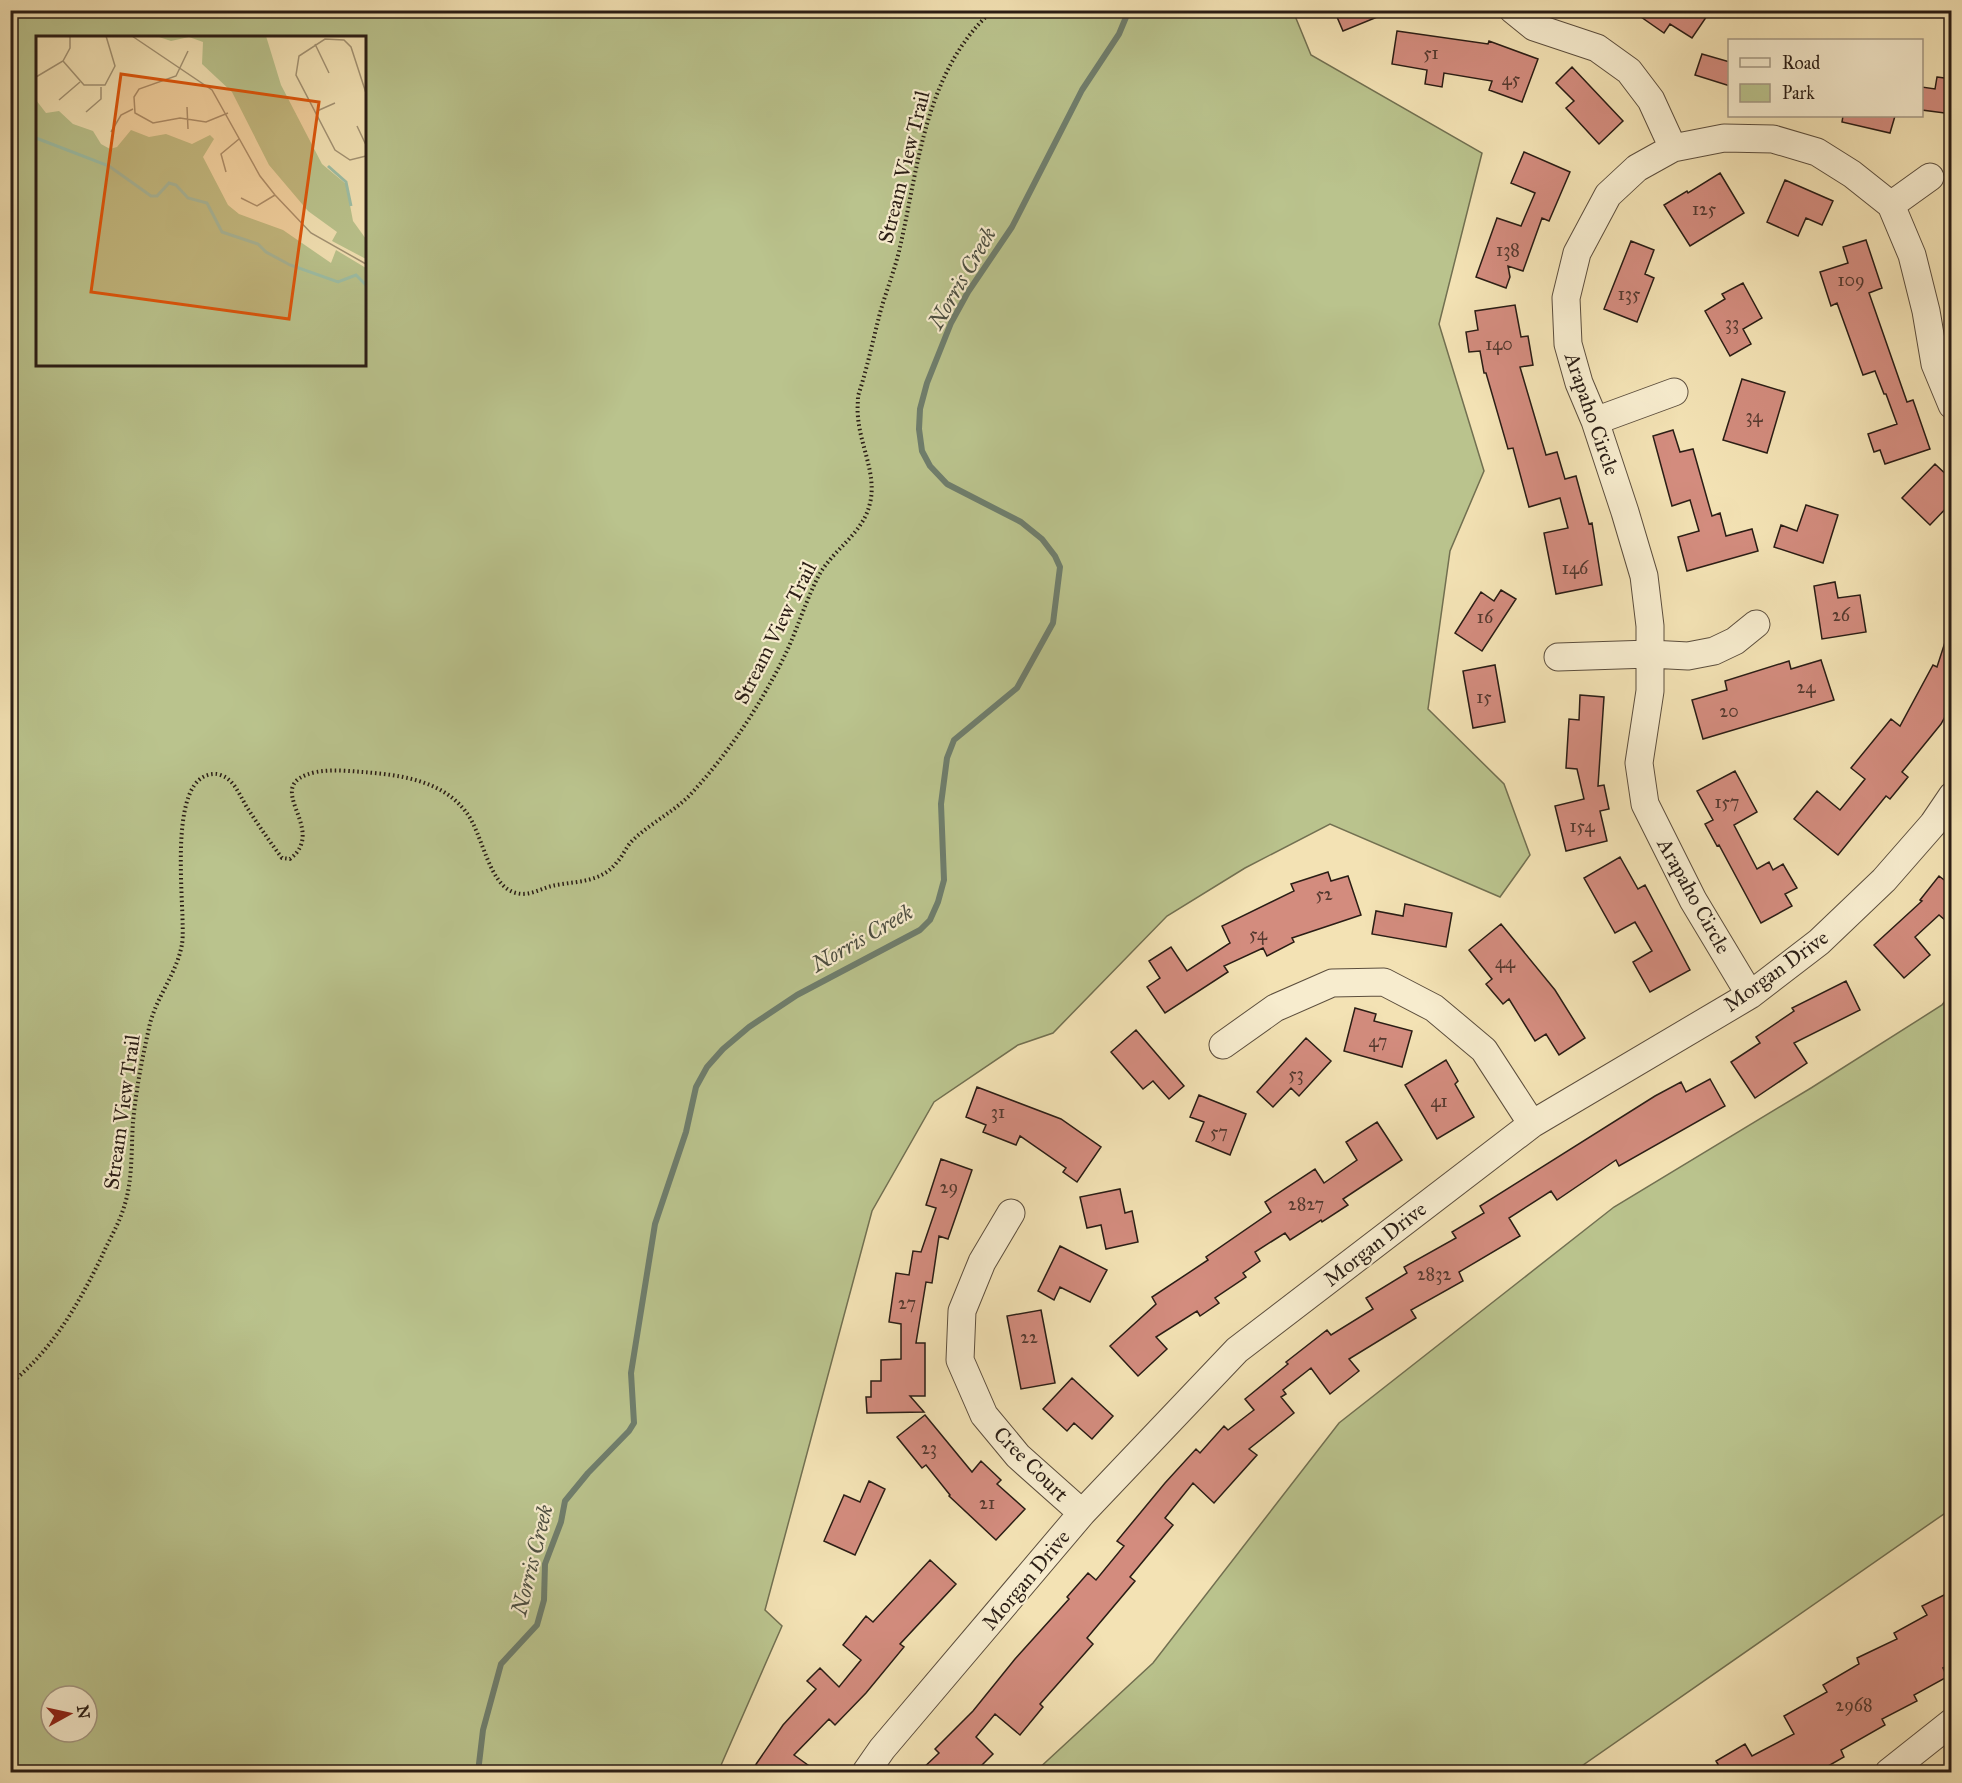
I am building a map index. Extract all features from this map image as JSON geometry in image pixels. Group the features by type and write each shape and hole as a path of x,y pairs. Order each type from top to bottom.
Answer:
{"street":[{"path":"1513,10 1534,27 1597,48 1629,70 1652,100 1673,147"},
{"name":"Arapaho Circle","path":"1750,994 1694,900 1645,804 1639,763 1650,691 1650,626 1644,576 1625,512 1595,421 1579,383 1568,344 1566,298 1577,253 1608,195 1637,168 1673,147 1724,138 1773,139 1817,152 1852,174 1891,205 1912,255 1926,311 1935,364 1952,405"},
{"path":"1891,205 1930,177"},
{"path":"1595,421 1674,392"},
{"path":"1558,657 1650,654 1688,656 1714,651 1735,641 1756,624"},
{"name":"Morgan Drive","path":"866,1773 882,1749 1082,1513 1237,1350 1532,1124 1750,994 1819,942 1884,880 1933,824 1952,796"},
{"path":"1223,1045 1275,1008 1332,983 1384,982 1434,1008 1484,1050 1532,1124"},
{"name":"Cree Court","path":"1011,1213 981,1262 962,1311 960,1360 984,1415 1018,1456 1082,1513"},
{"path":"1889,1773 1952,1722"}],"path":[{"name":"Stream View Trail","path":"10,1384 49,1347 78,1303 124,1207 135,1110 150,1024 156,1003 177,963 182,944 181,850 185,809 189,795 196,784 205,777 216,774 227,778 282,858 290,859 298,853 304,842 303,830 292,796 292,788 296,781 303,777 317,772 344,771 386,774 427,783 444,792 467,812 489,863 506,889 518,894 530,893 553,885 585,882 607,872 616,864 632,841 686,799 739,736 786,654 825,565 865,519 872,492 858,417 858,396 900,250 912,183 928,119 939,87 950,64 981,21 993,10"}],"green space":[{"path":"11,10 1293,11 1311,55 1482,153 1439,324 1484,471 1450,551 1428,709 1504,784 1530,855 1500,897 1330,824 1245,868 1167,916 1053,1033 1018,1045 934,1102 872,1211 765,1610 782,1626 718,1772 11,1772"},
{"path":"1951,993 1951,1509 1573,1772 1035,1772 1153,1663 1339,1423 1614,1207 1811,1088 1942,1005"}],"building":[{"path":"1334,10 1392,10 1392,11 1343,31"},
{"path":"1631,10 1711,10 1692,38 1670,24 1664,33"},
{"path":"1397,31 1488,44 1489,41 1538,59 1522,102 1489,90 1492,81 1444,73 1442,87 1425,84 1427,70 1392,64"},
{"path":"1702,54 1728,61 1728,85 1695,75"},
{"path":"1572,67 1623,121 1599,144 1566,108 1574,101 1556,83"},
{"path":"1937,77 1952,79 1952,114 1923,110 1923,87 1935,89"},
{"path":"1843,117 1895,117 1890,133 1842,122"},
{"path":"1524,152 1570,172 1549,221 1542,218 1523,271 1508,266 1510,277 1506,288 1476,277 1497,218 1521,226 1535,193 1511,183"},
{"path":"1720,173 1744,213 1690,246 1664,205"},
{"path":"1785,180 1833,201 1822,225 1806,218 1798,236 1767,222"},
{"path":"1866,240 1882,288 1869,293 1907,402 1913,400 1930,449 1885,464 1880,450 1874,452 1868,434 1897,424 1875,371 1863,375 1837,303 1831,306 1820,272 1848,263 1843,247"},
{"path":"1631,241 1654,250 1645,274 1654,278 1637,322 1604,309"},
{"path":"1743,283 1762,318 1743,329 1751,344 1730,356 1705,311 1725,299 1722,294"},
{"path":"1515,305 1521,337 1528,336 1533,365 1520,367 1546,455 1557,452 1565,479 1576,476 1589,524 1592,523 1602,585 1556,594 1544,533 1568,528 1560,498 1529,507 1513,448 1508,449 1486,373 1484,373 1480,351 1469,352 1466,332 1478,330 1475,311"},
{"path":"1742,379 1785,392 1767,453 1723,440"},
{"path":"1673,430 1680,452 1693,449 1712,516 1720,513 1726,536 1752,529 1758,551 1687,571 1678,537 1699,531 1690,500 1672,506 1653,436"},
{"path":"1935,464 1952,480 1952,502 1930,525 1902,498"},
{"path":"1806,505 1838,515 1823,563 1774,547 1781,525 1797,531"},
{"path":"1835,582 1838,598 1860,595 1866,632 1822,639 1814,586"},
{"path":"1501,590 1516,599 1482,651 1455,633 1481,592 1494,601"},
{"path":"1948,633 1952,633 1952,704 1941,724 1902,772 1908,777 1890,799 1886,796 1838,855 1794,819 1817,791 1840,810 1865,779 1851,768 1891,719 1900,726 1933,665 1937,667"},
{"path":"1821,660 1834,700 1703,739 1692,700 1727,690 1725,681 1789,661 1791,669"},
{"path":"1495,665 1505,722 1473,728 1463,671"},
{"path":"1580,695 1604,697 1598,786 1604,785 1609,809 1600,811 1607,841 1566,851 1555,806 1584,799 1577,769 1566,768 1569,719 1579,720"},
{"path":"1735,771 1757,812 1734,825 1757,869 1769,862 1773,870 1783,864 1797,888 1785,894 1792,906 1761,923 1719,845 1717,846 1705,824 1713,820 1697,791"},
{"path":"1620,857 1638,889 1645,885 1690,970 1650,992 1633,962 1652,951 1635,922 1615,933 1584,878"},
{"path":"1328,872 1331,881 1348,876 1361,915 1292,938 1294,942 1267,956 1263,948 1224,966 1228,972 1165,1013 1147,987 1160,978 1149,961 1171,947 1187,971 1230,943 1222,926 1294,891 1291,884"},
{"path":"1939,876 1952,886 1952,926 1939,915 1915,937 1930,955 1904,978 1874,945 1922,901 1920,900"},
{"path":"1405,904 1452,913 1446,947 1372,934 1376,911 1403,916"},
{"path":"1501,924 1555,990 1585,1038 1559,1055 1546,1034 1535,1041 1509,999 1503,1004 1486,984 1492,979 1469,950"},
{"path":"1846,981 1860,1010 1794,1043 1807,1063 1755,1098 1731,1062 1760,1043 1756,1037 1794,1011 1792,1008"},
{"path":"1355,1008 1376,1014 1374,1021 1412,1031 1402,1067 1344,1051"},
{"path":"1136,1030 1184,1086 1169,1099 1153,1081 1143,1089 1111,1052"},
{"path":"1306,1038 1331,1061 1299,1096 1291,1088 1273,1107 1257,1092"},
{"path":"1446,1060 1458,1081 1455,1084 1474,1117 1437,1139 1405,1085"},
{"path":"1710,1079 1725,1106 1619,1166 1616,1160 1557,1200 1551,1191 1509,1218 1520,1236 1459,1272 1463,1281 1411,1310 1416,1318 1349,1359 1359,1371 1330,1394 1311,1368 1283,1390 1286,1394 1281,1397 1294,1413 1249,1449 1257,1455 1214,1503 1193,1483 1165,1518 1173,1525 1130,1577 1135,1581 1087,1638 1093,1644 1040,1704 1043,1707 1020,1735 995,1714 976,1737 993,1754 974,1773 918,1773 939,1753 935,1749 973,1711 1015,1659 1069,1599 1067,1597 1088,1573 1096,1580 1124,1546 1117,1541 1165,1483 1196,1449 1200,1453 1224,1426 1228,1430 1254,1410 1245,1399 1288,1364 1286,1362 1327,1330 1331,1335 1373,1309 1366,1298 1407,1273 1404,1267 1456,1238 1452,1232 1484,1213 1480,1206 1655,1096 1681,1082 1686,1092"},
{"path":"977,1087 1061,1119 1101,1147 1077,1182 1063,1172 1066,1168 1020,1136 1016,1145 983,1132 986,1125 966,1117"},
{"path":"1199,1095 1246,1114 1230,1155 1196,1141 1204,1122 1190,1117"},
{"path":"1377,1122 1402,1160 1343,1199 1348,1205 1322,1222 1321,1220 1290,1240 1285,1233 1255,1252 1260,1261 1243,1273 1246,1277 1215,1298 1219,1303 1200,1316 1197,1311 1156,1337 1167,1349 1138,1376 1110,1346 1156,1304 1152,1297 1208,1260 1206,1257 1271,1212 1265,1202 1315,1169 1324,1183 1357,1160 1346,1142"},
{"path":"941,1159 972,1170 948,1239 939,1236 932,1283 926,1282 916,1343 925,1343 925,1396 910,1396 924,1412 867,1413 866,1397 871,1397 871,1381 881,1381 881,1360 901,1359 901,1324 889,1322 896,1273 909,1275 913,1251 921,1252 936,1208 926,1205"},
{"path":"1120,1189 1125,1213 1132,1211 1138,1242 1106,1249 1101,1225 1087,1228 1080,1197"},
{"path":"1060,1246 1107,1270 1090,1302 1060,1287 1054,1300 1038,1291"},
{"path":"1041,1310 1055,1383 1021,1389 1007,1316"},
{"path":"1072,1378 1113,1416 1092,1439 1074,1423 1067,1431 1043,1409"},
{"path":"925,1415 972,1472 981,1461 1001,1480 997,1484 1025,1509 996,1540 949,1496 926,1465 922,1468 897,1437"},
{"path":"869,1481 885,1489 855,1555 824,1541 844,1495 860,1502"},
{"path":"930,1560 956,1584 900,1644 904,1647 866,1693 835,1725 829,1719 794,1755 819,1773 750,1773 783,1725 816,1689 807,1681 820,1668 839,1687 861,1660 843,1645 866,1616 873,1622"},
{"path":"1952,1591 1952,1664 1943,1668 1947,1677 1914,1695 1917,1701 1882,1719 1885,1725 1841,1750 1844,1757 1816,1773 1720,1773 1722,1771 1716,1761 1745,1744 1752,1756 1794,1734 1784,1716 1827,1692 1823,1685 1859,1664 1857,1658 1897,1639 1894,1633 1927,1615 1922,1606"}],"waterway":[{"name":"Norris Creek","path":"478,1772 483,1730 501,1664 537,1625 544,1600 545,1564 561,1522 565,1501 634,1423 631,1373 655,1224 686,1132 696,1087 707,1067 723,1049 749,1027 797,995 920,930 930,920 944,880 941,804 947,758 954,740 1017,688 1053,623 1060,567 1055,556 1042,539 1021,522 947,484 930,466 922,451 919,429 920,409 927,383 951,323 968,292 1012,227 1082,90 1119,34 1129,10"}]}
